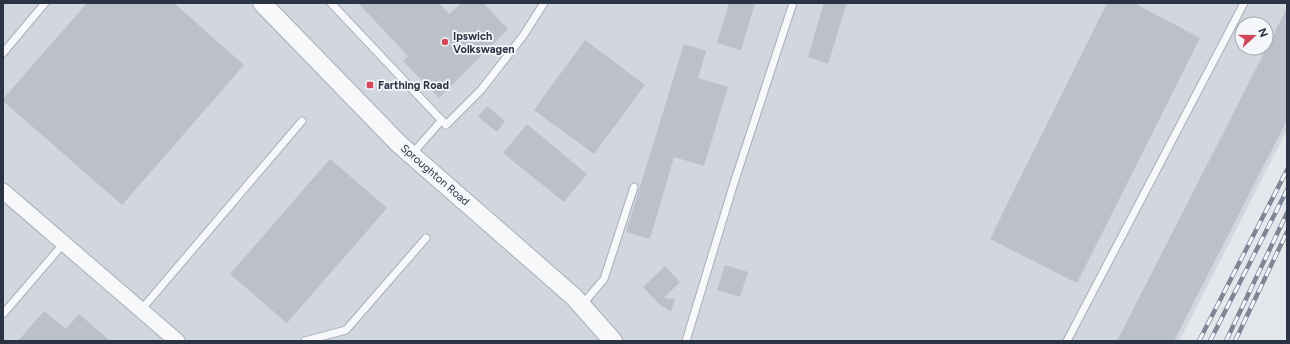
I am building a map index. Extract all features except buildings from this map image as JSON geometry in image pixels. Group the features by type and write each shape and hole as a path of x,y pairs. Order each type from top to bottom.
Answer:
{"street":[{"name":"Sproughton Road","path":"265,4 399,144 574,297 613,341"},
{"path":"3,191 178,341"}],"lane":[{"path":"3,52 45,3"},
{"path":"331,3 446,125 481,90 523,36 544,3"},
{"path":"686,341 733,186 793,3"},
{"path":"1067,341 1244,3"},
{"path":"412,154 442,120"},
{"path":"141,310 302,122"},
{"path":"582,305 604,279 634,187"},
{"path":"305,341 346,330 426,238"},
{"path":"3,314 64,243"}],"shaded area":[{"path":"3,3 1287,3 1287,130 1179,341 3,341"}],"railway":[{"path":"1199,341 1287,170"},
{"path":"1210,341 1287,190"},
{"path":"1226,341 1287,213"},
{"path":"1235,341 1287,232"}],"place":[{"name":"Ipswich Volkswagen","path":"445,42"},
{"name":"Farthing Road","path":"370,85"}]}
